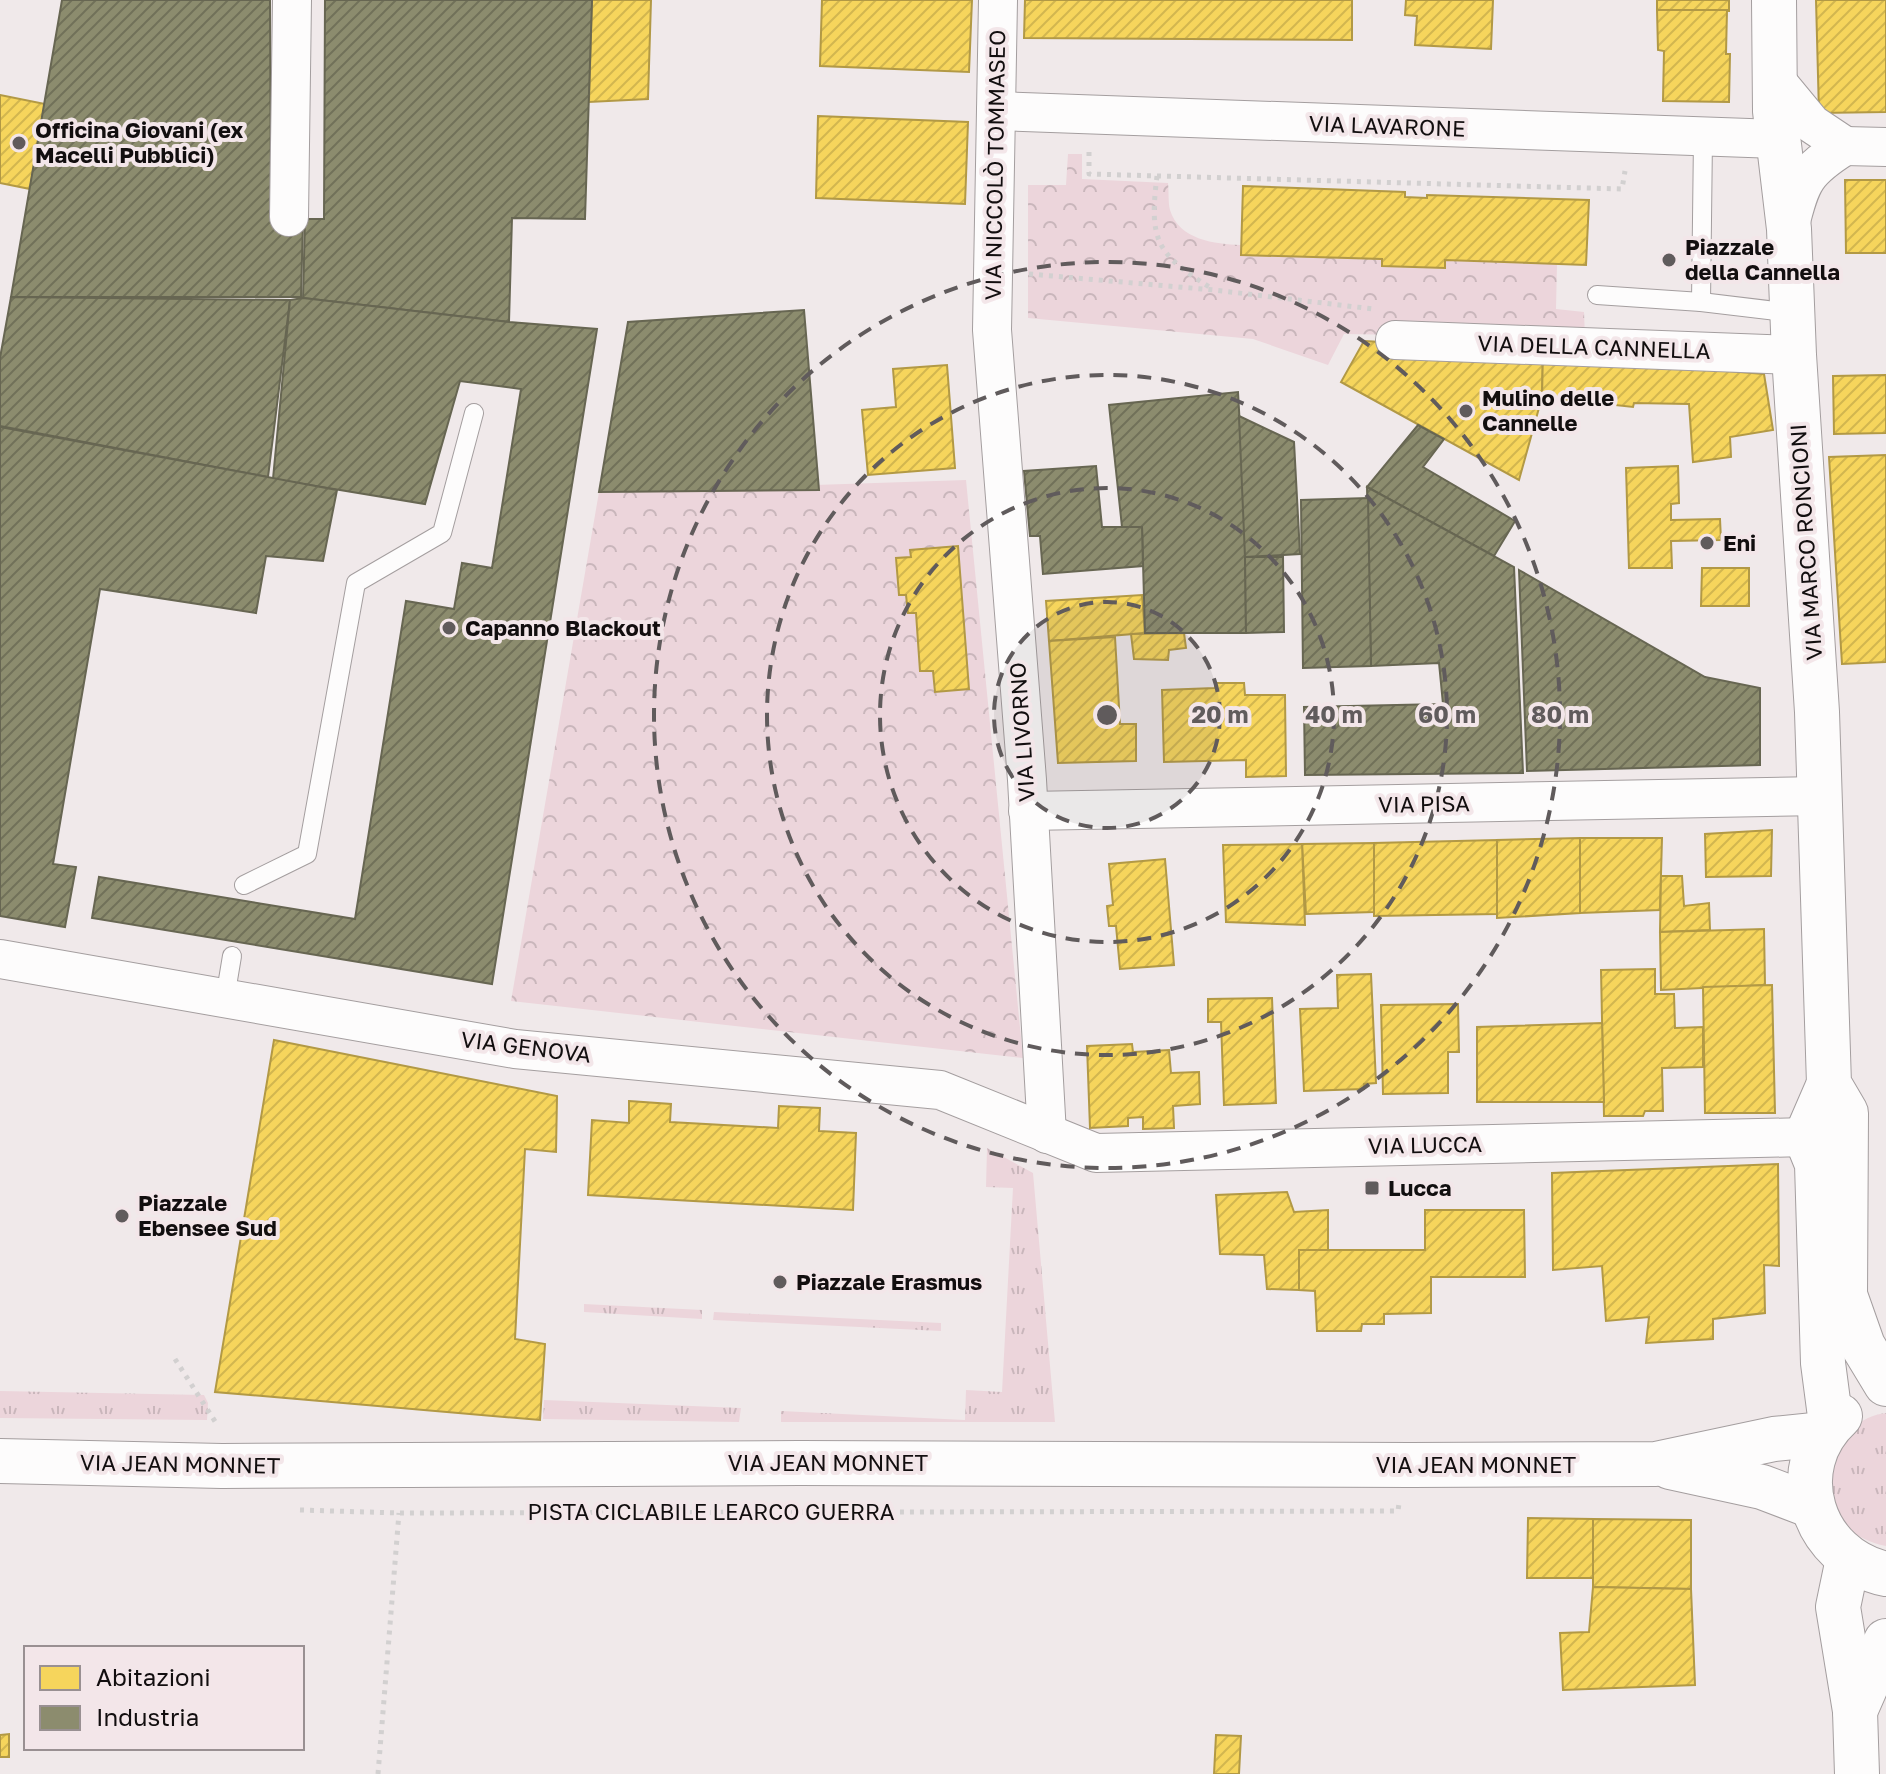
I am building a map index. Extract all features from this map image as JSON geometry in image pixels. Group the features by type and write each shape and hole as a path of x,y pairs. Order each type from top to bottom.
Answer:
{"street":[{"path":"289,217 292,0"},
{"name":"VIA NICCOLÒ TOMMASEO","path":"992,330 998,0"},
{"name":"VIA MARCO RONCIONI","path":"1774,0 1777,139 1789,229 1821,796 1829,1084 1806,1137"},
{"path":"1774,78 1812,124 1845,146 1886,147"},
{"name":"VIA LAVARONE","path":"996,111 1777,139"},
{"path":"1789,229 1804,180 1818,163 1845,146"},
{"name":"VIA LIVORNO","path":"992,330 1028,811 1047,1134"},
{"name":"VIA DELLA CANNELLA","path":"1395,340 1793,334"},
{"name":"VIA PISA","path":"1028,811 1821,796"},
{"name":"VIA GENOVA","path":"0,959 515,1049 940,1090 1047,1134"},
{"name":"VIA MARCO RONCIONI","path":"1829,1084 1846,1113 1845,1295 1863,1346 1886,1384"},
{"name":"VIA LUCCA","path":"1047,1134 1096,1153 1806,1137"},
{"path":"1806,1137 1817,1164 1828,1429"},
{"path":"1857,1774 1855,1711 1838,1607 1867,1566 1832,1544 1812,1506 1809,1481 1813,1456 1828,1429 1848,1408 1886,1393"},
{"name":"VIA JEAN MONNET","path":"0,1461 222,1466 1656,1464 1828,1429"},
{"name":"VIA JEAN MONNET","path":"1656,1464 1762,1487 1812,1506"},
{"path":"1855,1711 1886,1641"}],"lane":[{"path":"1701,302 1703,138"},
{"path":"1597,295 1701,302 1793,334"},
{"path":"244,885 307,854 356,583 442,533 474,413"},
{"path":"225,998 232,956"}],"path":[{"path":"1089,145 1089,174 1622,189 1626,163"},
{"path":"1157,176 1152,216 1160,247 1185,272 1214,290"},
{"path":"993,268 1376,309 1398,322 1395,340"},
{"path":"175,1359 227,1439 222,1466"},
{"name":"PISTA CICLABILE LEARCO GUERRA","path":"287,1510 399,1513 1398,1511 1400,1499"},
{"path":"378,1774 399,1513"}],"green space":[{"path":"1068,154 1082,154 1082,179 1168,183 1170,210 1181,228 1209,241 1241,245 1241,255 1382,259 1382,266 1444,268 1445,260 1557,264 1556,309 1584,312 1585,338 1344,334 1328,365 1253,339 1028,318 1028,185 1066,185"},
{"path":"966,480 1023,1058 511,1001 599,492"},
{"path":"987,1148 1033,1173 1055,1422 781,1422 781,1411 965,1420 966,1390 1002,1392 1013,1188 986,1187"},
{"path":"584,1304 702,1310 702,1319 584,1312"},
{"path":"714,1312 941,1323 941,1331 713,1320"},
{"path":"0,1391 204,1395 208,1403 207,1420 0,1418"},
{"path":"544,1400 741,1408 739,1422 543,1419"},
{"path":"1886,1413 1886,1546 1857,1535 1840,1520 1834,1507 1830,1461 1839,1442 1852,1428 1868,1418"}],"building: Abitazioni":[{"path":"592,0 651,0 648,99 589,102"},
{"path":"822,0 972,0 969,72 820,66"},
{"path":"1025,0 1352,0 1352,40 1024,38"},
{"path":"1406,0 1493,0 1491,49 1415,45 1417,16 1405,15"},
{"path":"1657,0 1729,0 1729,11 1657,10"},
{"path":"1816,0 1886,0 1886,112 1819,113"},
{"path":"1657,10 1727,10 1729,102 1663,101 1664,51 1658,50"},
{"name":"Officina Giovani (ex Macelli Pubblici)","path":"0,95 45,104 30,189 0,183"},
{"path":"818,116 968,122 965,204 816,198"},
{"path":"1845,180 1886,180 1886,253 1846,253"},
{"path":"1243,186 1405,192 1405,197 1427,198 1427,195 1589,200 1586,265 1445,260 1445,268 1382,266 1382,259 1241,255"},
{"name":"Mulino delle Cannelle","path":"1364,341 1543,351 1542,397 1519,480 1341,382"},
{"path":"1543,351 1631,363 1764,374 1773,430 1730,437 1731,457 1693,462 1689,404 1634,403 1633,407 1542,397"},
{"path":"947,365 955,468 868,475 862,410 896,407 893,369"},
{"path":"1886,375 1886,433 1834,434 1833,376"},
{"path":"1886,455 1886,662 1842,664 1829,457"},
{"path":"1678,466 1679,503 1671,504 1671,520 1720,519 1721,540 1671,541 1672,568 1629,568 1626,468"},
{"path":"958,546 969,689 935,692 933,671 920,671 916,613 908,613 906,595 899,595 896,558 911,557 910,550"},
{"path":"1702,568 1749,568 1749,606 1701,606"},
{"path":"1142,595 1145,633 1049,641 1046,601"},
{"path":"1184,633 1186,648 1169,650 1168,660 1134,659 1131,634"},
{"path":"1115,637 1120,724 1136,724 1136,761 1058,763 1049,641"},
{"path":"1215,683 1244,683 1245,695 1285,695 1286,776 1246,777 1246,760 1164,762 1162,690 1215,688"},
{"path":"1772,830 1771,876 1706,877 1705,834"},
{"path":"1580,838 1662,838 1660,910 1580,913"},
{"path":"1580,838 1580,913 1497,918 1497,840"},
{"path":"1497,840 1497,914 1374,916 1374,843"},
{"path":"1374,843 1374,912 1306,914 1302,844"},
{"path":"1302,844 1305,925 1226,922 1223,845"},
{"path":"1165,859 1174,965 1120,969 1116,926 1109,926 1107,906 1113,905 1109,864"},
{"path":"1661,876 1682,876 1684,906 1709,903 1710,930 1660,932"},
{"path":"1764,929 1765,985 1661,990 1660,932"},
{"path":"1655,969 1655,994 1674,994 1675,1028 1703,1027 1703,1067 1662,1068 1663,1111 1645,1111 1643,1116 1604,1116 1601,970"},
{"path":"1371,974 1376,1083 1364,1084 1364,1089 1304,1091 1300,1009 1338,1008 1337,975"},
{"path":"1772,985 1775,1113 1705,1113 1703,987"},
{"path":"1272,998 1276,1103 1224,1105 1221,1022 1208,1022 1208,999"},
{"path":"1458,1004 1459,1052 1448,1052 1448,1093 1383,1094 1381,1005"},
{"path":"1602,1023 1604,1102 1477,1102 1477,1027"},
{"path":"274,1040 557,1096 556,1152 525,1149 515,1339 545,1344 540,1420 215,1392"},
{"path":"1132,1044 1133,1052 1169,1050 1171,1073 1199,1072 1200,1104 1173,1106 1174,1128 1143,1129 1143,1117 1128,1118 1128,1126 1090,1128 1087,1046"},
{"path":"629,1101 671,1104 670,1122 778,1128 779,1106 820,1108 819,1131 856,1133 853,1210 588,1195 592,1120 629,1123"},
{"path":"1778,1164 1779,1266 1764,1265 1765,1313 1713,1319 1713,1339 1646,1343 1649,1317 1606,1321 1602,1266 1553,1270 1552,1173"},
{"path":"1287,1192 1294,1212 1328,1210 1328,1250 1299,1250 1299,1290 1267,1289 1264,1255 1220,1254 1216,1195"},
{"path":"1425,1210 1524,1210 1525,1277 1431,1277 1431,1313 1384,1314 1384,1324 1362,1324 1361,1331 1317,1331 1315,1291 1299,1290 1299,1250 1425,1250"},
{"path":"1528,1518 1593,1519 1593,1578 1527,1578"},
{"path":"1593,1519 1691,1520 1691,1589 1593,1587"},
{"path":"1593,1587 1691,1589 1695,1685 1563,1690 1560,1633 1589,1632"},
{"path":"9,1734 9,1757 0,1757 0,1735"},
{"path":"1216,1735 1241,1736 1239,1774 1214,1774"}],"building: Industria":[{"path":"62,0 270,0 271,220 303,221 301,297 11,297"},
{"path":"325,0 592,0 585,219 512,218 509,322 303,298 305,219 324,219"},
{"path":"11,297 290,300 268,477 0,426 0,358"},
{"path":"303,298 597,329 492,984 92,918 99,877 355,919 406,601 454,609 462,563 492,568 521,389 460,381 425,504 273,479 290,300"},
{"path":"804,310 819,490 599,492 628,322"},
{"path":"1238,392 1245,517 1246,633 1145,633 1142,527 1122,527 1109,405"},
{"path":"1239,416 1294,442 1300,554 1245,557"},
{"path":"1418,425 1444,439 1423,467 1515,521 1494,556 1367,487"},
{"path":"0,427 337,490 323,561 266,556 256,613 100,589 53,864 76,867 65,927 0,916"},
{"path":"1096,466 1102,527 1142,527 1143,566 1043,574 1040,536 1030,536 1024,471"},
{"path":"1367,487 1514,567 1523,773 1305,775 1304,707 1443,704 1439,663 1371,666"},
{"path":"1368,498 1371,666 1303,668 1301,500"},
{"path":"1245,557 1283,557 1284,632 1246,633"},
{"path":"1519,570 1705,677 1760,688 1760,765 1527,771"}],"place":[{"name":"Officina Giovani (ex Macelli Pubblici)","path":"19,143"},
{"name":"Piazzale della Cannella","path":"1669,260"},
{"name":"Mulino delle Cannelle","path":"1466,411"},
{"name":"Eni","path":"1707,543"},
{"name":"Capanno Blackout","path":"449,628"},
{"name":"Lucca","path":"1372,1188"},
{"name":"Piazzale Ebensee Sud","path":"122,1216"},
{"name":"Piazzale Erasmus","path":"780,1282"}]}
